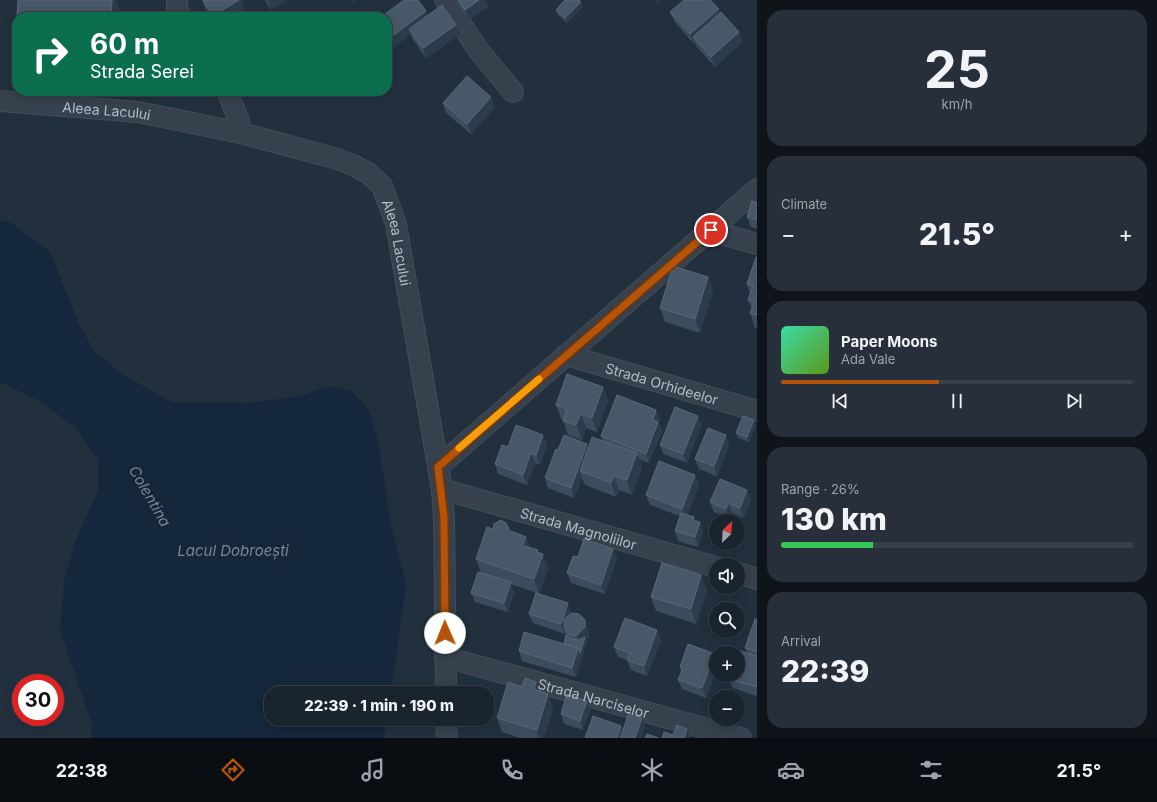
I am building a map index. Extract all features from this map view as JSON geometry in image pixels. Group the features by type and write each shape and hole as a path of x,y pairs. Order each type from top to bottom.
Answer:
{"street":[{"path":"177,0 177,8 179,12"},
{"path":"445,0 478,51 513,92"},
{"path":"229,96 239,121 241,133"},
{"name":"Aleea Lacului","path":"0,101 138,112 241,133 334,158 354,165 368,173 382,186 398,232 442,489 444,518 446,686"},
{"path":"438,467 757,189"},
{"path":"711,230 757,244"},
{"name":"Strada Orhideelor","path":"566,355 757,411"},
{"name":"Strada Magnoliilor","path":"442,489 709,565"},
{"path":"745,575 757,579"},
{"name":"Strada Narciselor","path":"446,657 741,738"},
{"path":"446,726 447,738"}],"water":[{"name":"Lacul Dobroești","path":"0,220 12,223 50,252 80,327 95,352 122,374 172,402 251,403 300,396 327,386 351,391 369,410 378,441 390,519 406,585 392,686 264,686 264,726 386,726 384,738 91,738 92,724 60,630 64,582 74,544 98,491 98,459 74,426 37,400 0,382"}],"building":[{"path":"18,0 112,0 111,12 17,12"},
{"path":"203,0 239,0 220,12 210,12"},
{"path":"404,0 418,0 426,11 392,36 392,12 388,12"},
{"path":"458,0 479,0 465,10"},
{"path":"565,0 579,0 581,2 565,18 556,10"},
{"path":"684,0 710,0 719,9 690,34 670,12"},
{"path":"442,5 456,25 423,48 409,29"},
{"path":"721,12 739,32 711,57 693,37"},
{"path":"467,76 491,97 467,124 443,103"},
{"path":"752,201 757,203 757,220 747,217"},
{"path":"756,257 757,315 750,313 754,302 748,300 753,286 747,284"},
{"path":"673,266 708,277 695,319 660,308"},
{"path":"567,374 603,387 592,418 581,414 576,425 563,421 567,409 556,405"},
{"path":"617,395 656,410 653,420 658,422 646,454 601,436"},
{"path":"675,407 698,416 683,454 660,445"},
{"path":"743,416 754,420 747,437 736,433"},
{"path":"516,425 543,435 536,455 531,453 523,475 495,464 502,445 508,447"},
{"path":"708,428 726,435 714,466 695,459"},
{"path":"564,435 587,444 571,488 545,478 556,449 558,450"},
{"path":"592,437 637,453 627,480 614,476 611,483 580,471"},
{"path":"659,461 695,475 682,509 646,495"},
{"path":"720,479 747,490 740,508 728,503 726,509 710,502"},
{"path":"681,513 694,517 693,520 700,522 695,537 675,531"},
{"path":"501,520 506,523 509,528 508,530 526,537 522,547 524,548 525,546 538,550 537,552 543,554 534,579 476,559 487,527 493,529 494,524"},
{"path":"584,539 613,549 601,585 567,573 573,556 578,557"},
{"path":"662,563 701,575 691,609 651,597"},
{"path":"478,572 511,582 504,603 471,593"},
{"path":"536,593 568,603 561,624 529,614"},
{"path":"572,613 579,614 585,620 585,627 577,635 570,635 565,630 564,619"},
{"path":"625,618 657,630 644,666 627,660 630,653 614,647"},
{"path":"755,619 757,619 757,652 745,648"},
{"path":"524,632 578,648 572,668 519,651"},
{"path":"566,635 572,639 579,640 585,637 580,653 578,648 564,643"},
{"path":"688,644 709,652 709,670 702,688 678,680 683,668 680,667"},
{"path":"745,652 757,656 757,687 740,682 745,682"},
{"path":"525,678 536,682 534,689 548,694 537,730 497,718 508,682 522,687"},
{"path":"567,694 587,701 580,721 561,714"},
{"path":"629,713 642,718 635,738 620,738"},
{"path":"593,716 621,726 617,738 585,738"},
{"path":"677,725 687,729 684,738 662,738 664,732 673,735"},
{"path":"647,734 659,738 645,738"}],"slow traffic":[{"path":"459,448 539,379"}],"route":[{"path":"445,633 444,518 442,489 438,467 711,230"}],"water label":[{"name":"Colentina","path":"150,496"}]}
